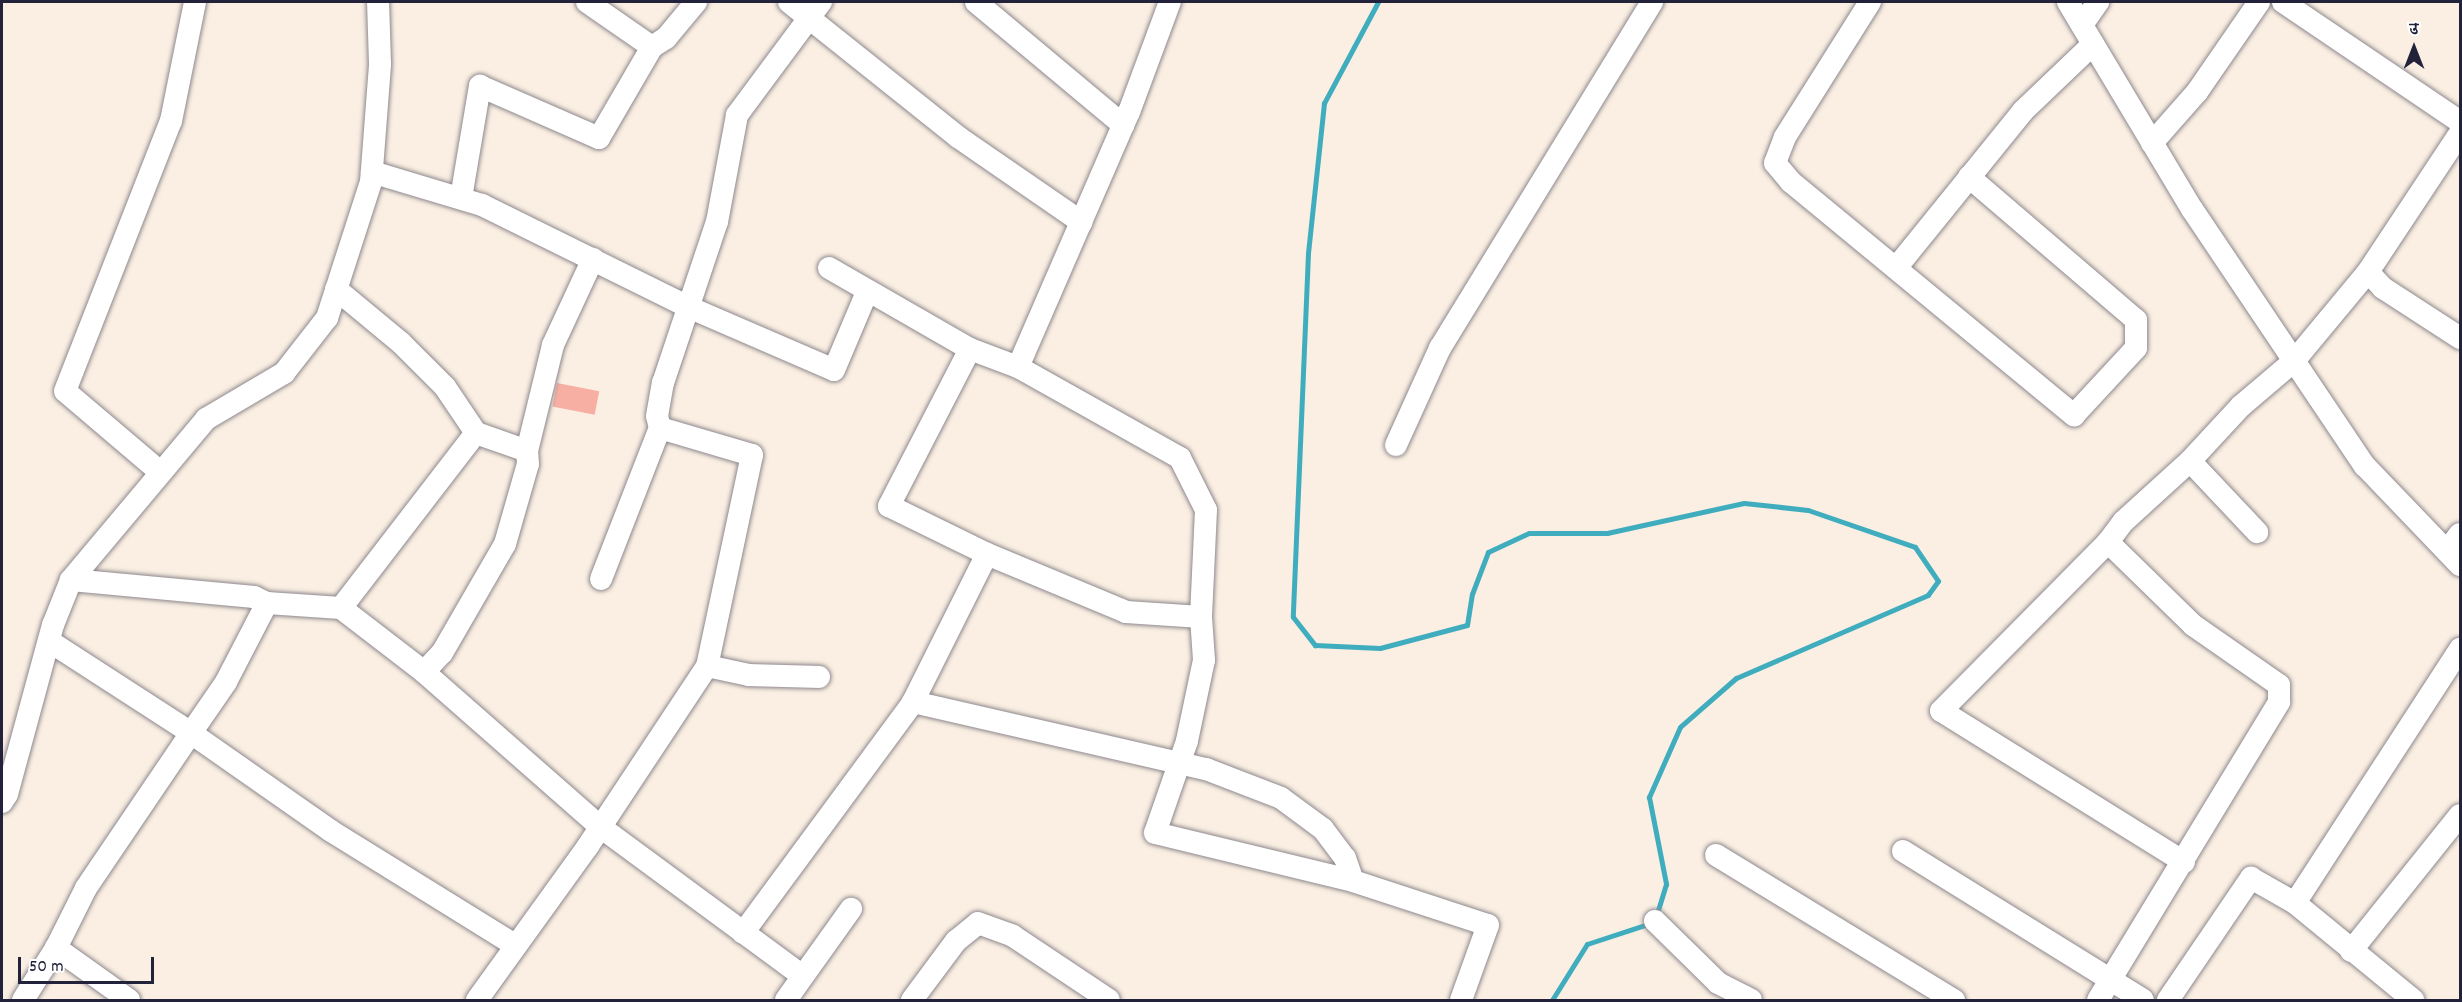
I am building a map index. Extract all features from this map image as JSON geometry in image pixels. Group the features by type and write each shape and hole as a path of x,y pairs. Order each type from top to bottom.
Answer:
{"street":[{"path":"159,471 65,391 171,121 195,2"},
{"path":"2,802 7,794 48,641 71,580 159,471 206,419 284,373 327,318 372,172 380,64 378,2"},
{"path":"587,2 652,47"},
{"path":"461,198 480,86 598,138 652,47 666,38 696,2"},
{"path":"789,2 816,10 958,137 1081,222"},
{"path":"976,2 1123,125"},
{"path":"1018,367 1123,125 1170,2"},
{"path":"1396,445 1440,348 1652,2"},
{"path":"1870,2 1785,137 1775,163 1791,182 2074,414 2136,348 2136,320 1969,177"},
{"path":"2068,2 2192,209 2365,466 2456,550"},
{"path":"1896,268 2087,34 2098,2"},
{"path":"2152,142 2197,92 2259,2"},
{"path":"2283,2 2460,122"},
{"path":"601,579 660,428 657,416 663,383 686,306 717,222 737,115 816,10"},
{"path":"2184,862 1941,711 2108,542 2124,520 2190,461 2241,406 2294,361 2368,272 2460,133"},
{"path":"372,172 461,198 686,306 782,345 834,370 867,292"},
{"path":"424,672 442,653 505,544 528,464 527,451 553,345 592,259"},
{"path":"829,268 867,292 958,339 970,349 1018,367 1180,458 1206,510 1201,617 1204,660 1187,741 1155,833 1353,881 1488,925 1461,1000"},
{"path":"2368,272 2383,288 2460,338"},
{"path":"336,289 401,343 445,387 476,433 527,451"},
{"path":"970,349 889,506 987,554 1126,612 1201,617"},
{"path":"477,1000 588,846 598,826 707,666 752,455 660,428"},
{"path":"341,608 476,433"},
{"path":"2190,461 2257,532"},
{"path":"2098,1000 2184,862 2279,702 2279,685 2193,625 2108,542"},
{"path":"743,933 913,702 987,554"},
{"path":"71,580 254,597 267,603 341,608 424,672 598,826 801,975"},
{"path":"24,1000 56,948 86,888 226,682 267,603"},
{"path":"48,641 191,733 331,831 515,945"},
{"path":"2295,903 2460,649"},
{"path":"707,666 749,675 819,677"},
{"path":"913,702 1206,769 1281,798 1323,829 1345,858 1353,881"},
{"path":"2351,951 2460,815"},
{"path":"1903,851 2143,1000"},
{"path":"1716,855 1946,998"},
{"path":"2168,1000 2251,878 2295,903 2413,1000"},
{"path":"786,1000 801,975 851,909"},
{"path":"1655,921 1718,983 1751,1000"},
{"path":"912,1000 956,940 978,923 1013,936 1109,1000"},
{"path":"56,948 129,1000"}],"building":[{"path":"557,383 599,391 595,415 552,407"}],"waterway":[{"path":"1378,2 1324,103 1308,253 1293,617 1315,645 1380,648 1467,625 1472,594 1488,552 1529,533 1607,533 1744,503 1808,510 1915,547 1938,581 1928,595 1736,678 1680,727 1649,797 1666,884 1656,917"},
{"path":"1552,1000 1587,944 1651,923"}]}
